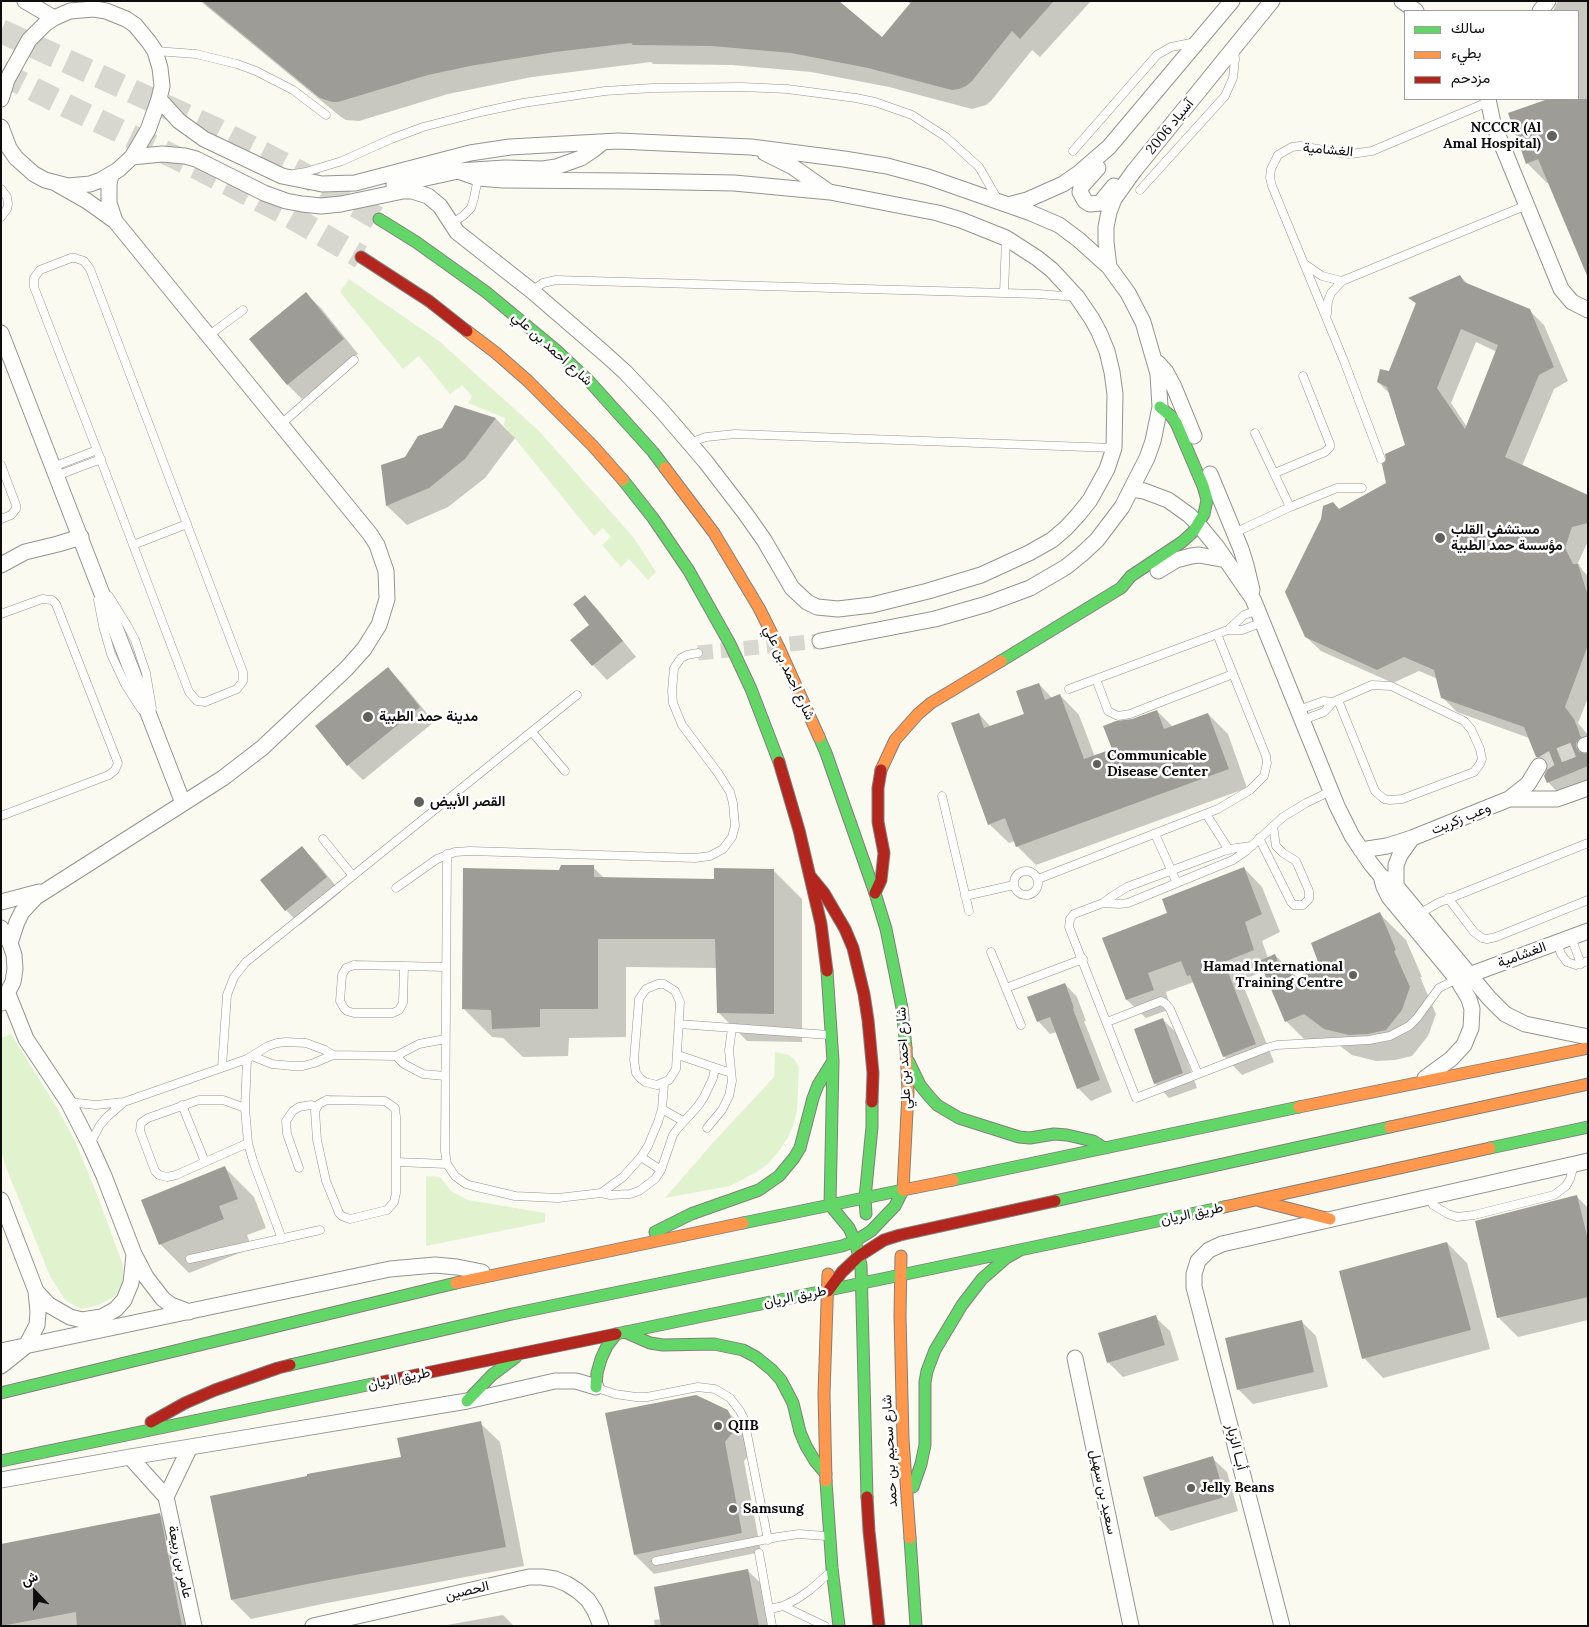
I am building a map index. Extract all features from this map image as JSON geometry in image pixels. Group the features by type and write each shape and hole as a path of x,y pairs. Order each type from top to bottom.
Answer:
{"main road":[{"name":"شارع احمد بن علي","path":"378,219 416,242 479,286 556,350 620,414 684,492 714,533 759,608 779,648 826,753 875,893 895,969 902,1008 908,1092 901,1226 901,1275"},
{"path":"361,257 429,301 496,353 592,445 653,518 689,571 730,644 770,736 786,784 800,830 820,924 827,972 834,1061 830,1223"},
{"path":"875,893 884,867 884,853 878,822 878,788 881,771 895,740 906,726 931,703 1121,588 1131,576 1182,542 1198,524 1206,507 1206,493 1176,423 1160,407"},
{"path":"811,877 824,893 845,929 855,955 864,994 873,1073 872,1126 865,1209 871,1231 879,1249"},
{"path":"1,1393 490,1276 1588,1048"},
{"path":"906,1050 920,1086 937,1105 959,1118 1019,1137 1030,1138 1054,1134 1067,1135 1093,1141 1104,1148"},
{"path":"634,1246 676,1221 759,1190 779,1176 800,1148 813,1098 822,1079 834,1061"},
{"path":"828,1291 842,1272 859,1256 879,1249 901,1226 1588,1084"},
{"name":"طريق الريان","path":"1,1461 828,1291 1588,1127"},
{"path":"128,1435 156,1418 200,1396 278,1368 512,1314 829,1254 871,1231 895,1206 903,1190"},
{"path":"1256,1200 1330,1219"},
{"path":"830,1205 849,1228 855,1241 861,1265 865,1460 869,1531 878,1626"},
{"path":"907,1500 915,1483 925,1445 925,1382 930,1360 962,1305 977,1285 994,1268 1020,1250"},
{"path":"829,1254 824,1394 826,1474 832,1568 839,1626"},
{"path":"891,1264 901,1275"},
{"name":"شارع سحيم بن حمد","path":"901,1275 901,1379 916,1626"},
{"path":"596,1387 601,1359 607,1346 620,1333 650,1343 663,1345 714,1344 742,1350 756,1357 781,1380 793,1403 800,1432 806,1446 826,1474"},
{"path":"467,1401 492,1376 520,1354"}],"street":[{"path":"25,1 57,12 94,9 106,11 126,19 135,25 146,37 155,51 162,77 159,99 148,130 132,157 111,175 90,184 74,186 57,184"},
{"path":"93,1 106,11"},
{"path":"1003,203 1027,200 1062,184 1079,173 1108,147 1232,1"},
{"name":"آسياد 2006","path":"1109,267 1106,235 1109,212 1114,199 1134,171 1272,1"},
{"path":"1402,1 1415,10"},
{"path":"1,98 8,80 29,40 57,12"},
{"path":"159,99 179,121 204,140 282,176 322,184 355,183 470,153 510,147 603,142 752,147 887,166 928,177 1031,213 1059,225 1079,240 1109,267 1128,293 1143,322 1155,359 1160,390 1160,407 1153,441 1147,458 1122,507 1097,540 1066,567 1030,588 987,604 935,619 820,641"},
{"path":"1488,100 1493,123 1562,289 1572,302 1588,310"},
{"path":"1,127 9,148 24,167 87,201 115,221 370,534 377,545 386,571 387,599 379,625 364,649 346,669 284,727 242,764 36,896 22,912 10,943"},
{"path":"132,157 162,154 185,156 196,159 264,193 286,201 329,200 458,171 556,167 582,158 603,142"},
{"path":"752,147 793,167 830,192"},
{"path":"1108,147 1103,162 1081,187 1080,192 1085,201 1090,204 1100,203 1122,177 1134,171"},
{"path":"282,176 302,200 321,206 341,204 403,191 421,193 435,200 457,232 532,291 625,372 662,411 726,487 764,540 792,588 807,602 817,607 838,609 872,605 928,591 980,575 1029,553 1052,540 1066,528 1090,500 1107,469 1114,448 1116,408 1112,372 1107,351 1092,318 1077,297 1052,270 1006,238 961,220 830,192 734,183 628,180 503,180 478,178 458,171"},
{"path":"111,175 109,203 115,221"},
{"path":"1,333 183,803"},
{"path":"1155,359 1166,372 1174,388 1234,533 1246,565 1258,610 1344,821 1361,850 1381,876 1396,886 1414,918"},
{"path":"1132,489 1168,500 1198,524 1226,560 1258,610"},
{"path":"1,567 12,567 29,562 58,544 80,537"},
{"path":"1121,588 1138,582 1184,557 1199,555 1226,560"},
{"name":"وعب زكريت","path":"1361,850 1387,846 1412,838 1509,799 1528,784 1540,766"},
{"name":"وعب زكريت","path":"1509,799 1558,799 1588,788"},
{"path":"1396,886 1396,865 1400,855 1412,838"},
{"path":"1381,876 1386,892 1414,918 1463,977 1496,1006 1515,1019 1536,1027 1588,1037"},
{"path":"1,902 45,890"},
{"path":"1,928 10,943 14,955 15,969 13,982 4,999 26,1039 68,1102 90,1145 134,1254 146,1277 163,1299 171,1305 190,1312"},
{"name":"الغشامية","path":"1463,977 1588,931"},
{"path":"1420,1082 1458,1052 1468,1037 1471,1028 1472,1009 1463,977"},
{"path":"1330,1219 1581,1162"},
{"path":"1,1200 36,1291 38,1312 38,1326 26,1346 1,1366"},
{"name":"أبــا الزبار","path":"1282,1626 1194,1287 1195,1268 1203,1255 1215,1246 1330,1219"},
{"path":"36,1291 49,1305 70,1317 82,1320 102,1317 116,1309 124,1300 131,1283 134,1254"},
{"path":"1,1351 405,1267 435,1265 457,1267 479,1271 490,1276"},
{"name":"سعيد بن سهيل","path":"1075,1358 1131,1626"},
{"path":"1,1480 130,1456 467,1401 555,1381 576,1381 596,1387"},
{"path":"166,1497 190,1447"},
{"name":"عامر بن ربيعة","path":"130,1456 166,1497 194,1626"},
{"name":"الحصين","path":"313,1626 529,1577 555,1579 568,1584 588,1600 601,1626"}],"lane":[{"path":"1073,151 1157,55 1171,47 1198,42"},
{"path":"1140,190 1225,96 1233,78 1234,50"},
{"path":"155,51 203,55 256,71 293,90 326,115"},
{"path":"282,176 306,172 342,161 399,136 440,122 523,103 606,91 653,88 742,87 787,89 856,98 875,102 912,115 946,137 979,168 1003,203"},
{"name":"الغشامية","path":"1381,459 1327,318 1272,186 1271,170 1278,155 1285,150 1300,146 1341,154 1351,154 1372,150 1488,100"},
{"path":"451,224 463,216 473,203 478,178"},
{"path":"1,189 7,198 8,204 7,210 1,217"},
{"path":"1305,264 1322,276 1342,281 1527,205"},
{"path":"1004,294 1006,238"},
{"path":"70,258 84,261 90,269 244,676 241,686 237,689 210,701 197,701 190,695 97,450 33,282 40,270 70,258"},
{"path":"532,291 543,283 556,280 1077,297"},
{"name":"الغشامية","path":"1327,318 1328,301 1331,293 1342,281"},
{"path":"208,336 243,310"},
{"path":"280,425 354,360"},
{"path":"1275,472 1325,452 1330,447 1303,376"},
{"path":"1255,432 1290,507"},
{"path":"689,443 706,437 735,434 1114,448"},
{"path":"55,471 97,450"},
{"path":"55,471 101,459"},
{"path":"1,465 16,509 11,515 1,519"},
{"path":"1234,533 1337,488 1362,488"},
{"path":"133,545 187,524"},
{"path":"1,614 47,598 56,604 118,763 115,770 109,775 1,816"},
{"path":"1228,630 1244,615 1258,610"},
{"path":"1070,689 1228,630 1242,630 1258,610"},
{"path":"1038,879 1229,804 1260,782 1266,770 1266,756 1217,634"},
{"path":"396,888 447,854 470,851 695,858 710,856 723,848 732,836 734,826 733,803 730,792 682,725 673,703 674,668 681,658 698,653"},
{"path":"1096,679 1108,711 1118,716 1130,714 1233,674"},
{"path":"1300,715 1324,701 1335,701 1372,686 1384,685 1396,688 1464,720 1471,729 1480,749 1482,759 1480,764 1474,772 1402,799 1384,799 1375,791 1335,701"},
{"path":"222,1067 227,995 239,969 578,695"},
{"path":"532,732 565,771"},
{"path":"1103,903 1128,903 1233,860 1252,846 1272,826 1306,803 1331,791"},
{"path":"942,796 969,912"},
{"path":"1206,814 1229,850"},
{"path":"1259,838 1291,902 1299,906 1303,905 1309,899 1309,891 1299,865 1276,846 1272,826"},
{"path":"1155,834 1177,883"},
{"path":"323,839 353,876"},
{"path":"1414,918 1438,902 1588,842"},
{"path":"1252,846 1229,850 1127,887 1103,903 1078,912 1070,919 1069,927 1136,1098 1277,1045 1369,1040 1390,1036 1409,1026 1439,988 1463,977"},
{"path":"447,854 444,1152 447,1164 455,1176 466,1184 493,1192 536,1198 601,1193 620,1196 639,1191 655,1179 661,1170 669,1143 683,1121 704,1097 713,1078 715,1068"},
{"path":"1272,862 1287,856"},
{"path":"1023,871 1032,872 1038,879 1038,888 1032,894 1023,895 1019,893 1014,885 1016,876 1023,871"},
{"path":"965,896 1014,885"},
{"path":"1448,898 1474,932 1487,939 1588,900"},
{"path":"1564,940 1561,954 1567,962 1571,964 1584,963"},
{"path":"1564,940 1584,963"},
{"path":"991,952 1021,1025"},
{"path":"1006,988 1083,959"},
{"path":"404,966 403,1004 399,1010 393,1013 354,1013 344,1008 340,1001 342,975 346,968 354,965 404,966 446,967"},
{"path":"658,984 664,984 675,991 680,1002 678,1055 674,1075 664,1084 657,1085 645,1082 636,1073 634,1066 639,999 646,989 658,984"},
{"path":"1107,1022 1161,1001 1170,1009 1198,1074"},
{"path":"679,1024 832,1035"},
{"path":"707,1128 722,1110 729,1096 732,1081 730,1050 732,1028"},
{"path":"68,1102 96,1106 124,1102 250,1058 268,1046 286,1042 306,1043 334,1055 396,1056 419,1044 445,1039"},
{"path":"250,1058 272,1064 293,1066 314,1063 334,1055"},
{"path":"678,1055 731,1073"},
{"path":"396,1056 404,1064 423,1074 445,1076"},
{"path":"250,1058 245,1108 248,1143 282,1239"},
{"path":"601,1193 623,1177 641,1157 654,1134 662,1109 664,1084"},
{"path":"245,1108 223,1100 199,1100 148,1118 142,1123 140,1131 153,1167 159,1174 168,1177 248,1143"},
{"path":"327,1100 381,1100 389,1102 395,1108 396,1198 391,1207 382,1212 350,1219 339,1213 322,1166 316,1128 315,1111 317,1107 327,1100"},
{"path":"90,1145 100,1125 124,1102"},
{"path":"182,1105 205,1162"},
{"path":"299,1168 287,1134 286,1122 293,1111 299,1107 305,1105 317,1107"},
{"path":"662,1109 683,1121"},
{"path":"641,1157 661,1170"},
{"path":"396,1162 447,1164"},
{"path":"1428,1197 1433,1205 1448,1214 1457,1217 1474,1215 1554,1196 1566,1186 1581,1162"},
{"path":"190,1260 320,1230"},
{"path":"596,1387 615,1394 636,1397 646,1397 698,1387 715,1389 730,1398 744,1419 768,1540"},
{"path":"656,1561 799,1534 830,1536"},
{"path":"759,1553 772,1626"},
{"path":"770,1610 783,1606 810,1590 832,1568"},
{"path":"783,1606 825,1626"}],"green space":[{"path":"349,279 439,341 539,431 634,538 656,572 648,580 629,559 621,567 602,545 611,537 603,528 594,536 504,425 505,418 468,403 472,396 462,385 450,394 419,356 403,369 340,292"},
{"path":"11,1034 56,1106 75,1141 123,1265 123,1285 114,1297 99,1305 81,1309 65,1300 50,1276 5,1165 1,1148 1,1038"},
{"path":"775,1052 789,1055 799,1067 797,1111 787,1139 778,1152 768,1164 730,1186 665,1198 774,1077"},
{"path":"426,1176 440,1177 451,1191 468,1200 545,1213 545,1222 426,1246"}],"building":[{"path":"202,1 839,1 882,37 912,1 1054,1 1020,39 1012,31 972,81 966,86 952,90 868,68 791,53 712,46 633,45 631,43 555,52 470,66 428,75 338,102 332,102 320,98"},
{"name":"NCCCR (Al Amal Hospital)","path":"1588,99 1588,278 1538,159 1526,164 1508,113 1545,100"},
{"name":"مستشفى القلب مؤسسة حمد الطبية","path":"1460,275 1464,282 1530,309 1554,367 1539,375 1505,457 1588,495 1588,523 1572,527 1565,548 1573,564 1578,564 1588,596 1588,645 1565,707 1574,719 1581,737 1576,743 1576,747 1579,752 1588,754 1588,766 1547,783 1544,776 1548,767 1547,762 1543,758 1536,757 1524,727 1441,698 1434,670 1404,657 1377,670 1305,637 1285,592 1321,519 1323,506 1333,502 1339,509 1386,483 1382,464 1386,460 1385,454 1405,445 1387,387 1377,382 1380,369 1389,371 1416,303 1408,298","holes":["1461,329 1498,345 1465,429 1437,388"]},
{"path":"306,292 344,339 287,385 249,339"},
{"path":"455,405 496,418 465,459 429,488 386,506 381,465 405,457 418,436 442,428"},
{"path":"585,595 623,641 592,666 570,640 589,625 573,604"},
{"path":"388,667 420,707 347,766 315,726"},
{"name":"Communicable Disease Center","path":"1039,683 1045,700 1060,694 1084,759 1112,749 1103,726 1116,721 1132,719 1157,710 1164,729 1208,713 1229,769 1016,847 1005,818 988,825 951,723 979,713 984,728 1024,714 1016,691"},
{"path":"302,846 327,877 285,911 260,880"},
{"path":"561,865 594,865 594,877 714,879 714,868 774,869 774,1014 717,1013 715,939 598,939 598,1009 540,1009 540,1027 492,1029 491,1010 462,1009 463,868 559,870"},
{"path":"1244,867 1262,914 1245,922 1254,950 1224,962 1256,1044 1223,1057 1190,975 1187,976 1181,961 1148,973 1154,990 1126,1000 1102,938 1167,913 1162,899"},
{"name":"Hamad International Training Centre","path":"1380,912 1410,987 1402,1010 1386,1030 1368,1034 1349,1035 1324,1029 1304,1014 1285,1022 1259,961 1275,954 1283,974 1290,971 1293,979 1320,967 1311,943"},
{"path":"1065,983 1100,1080 1077,1089 1050,1017 1037,1022 1027,997"},
{"path":"1163,1018 1183,1073 1154,1084 1134,1029"},
{"path":"225,1166 238,1199 219,1206 224,1219 159,1245 141,1200"},
{"path":"1577,1195 1588,1240 1588,1297 1497,1318 1475,1221"},
{"path":"1447,1242 1471,1330 1362,1359 1339,1271"},
{"path":"1156,1315 1165,1345 1107,1363 1098,1333"},
{"path":"1302,1320 1314,1372 1237,1390 1225,1338"},
{"path":"696,1395 728,1410 732,1420 733,1432 725,1442 742,1533 634,1555 605,1413"},
{"path":"481,1421 506,1547 231,1600 210,1496 307,1476 307,1474 401,1457 397,1438"},
{"name":"Jelly Beans","path":"1213,1456 1225,1497 1155,1517 1143,1477"},
{"path":"160,1513 182,1626 77,1626 76,1612 1,1626 1,1544"},
{"path":"748,1569 759,1626 661,1626 654,1587"}],"tunnel":[{"path":"1,31 217,130 299,172 379,219"},
{"path":"1,73 202,170 281,211 361,257"},
{"path":"698,653 820,641"},
{"path":"1539,766 1550,759 1585,745"}],"traffic: fast":[{"path":"379,219 416,242 486,292 556,350 589,381 665,468"},
{"path":"1001,661 1121,588 1131,576 1182,542 1193,532 1204,514 1207,500 1203,486 1176,423 1160,407"},
{"path":"623,480 653,518 689,571 730,644 751,689 779,762"},
{"path":"819,737 886,929 902,1008 906,1048"},
{"path":"827,971 833,1061 830,1205"},
{"path":"655,1232 691,1214 759,1190 779,1176 800,1148 813,1098 818,1085 833,1061"},
{"path":"909,1062 920,1085 928,1095 937,1105 959,1118 1019,1137 1030,1138 1054,1134 1067,1135 1093,1141 1104,1148"},
{"path":"866,1214 865,1198 872,1127 872,1102"},
{"path":"953,1180 1299,1107"},
{"path":"1055,1201 1390,1127"},
{"path":"1490,1148 1588,1127"},
{"path":"743,1223 903,1190"},
{"path":"290,1365 512,1314 842,1246 855,1241 871,1231 895,1206 903,1190"},
{"path":"830,1205 849,1228 855,1241 861,1265 867,1497"},
{"path":"901,1275 1224,1207"},
{"path":"913,1487 925,1445 925,1382 935,1350 962,1305 982,1279 1006,1258 1020,1250"},
{"path":"616,1334 901,1275"},
{"path":"1,1393 456,1283"},
{"path":"625,1332 650,1343 663,1345 714,1344 743,1350 756,1357 781,1380 793,1403 800,1432 806,1446 826,1474"},
{"path":"596,1387 601,1359 607,1346 616,1334"},
{"path":"467,1401 492,1375 516,1357"},
{"path":"1,1461 377,1383"},
{"path":"826,1481 832,1568 839,1626"},
{"path":"910,1538 916,1626"}],"traffic: slow":[{"path":"467,331 528,381 592,445 623,480"},
{"path":"665,468 714,533 759,608 819,737"},
{"path":"881,770 895,740 918,714 931,703 1001,661"},
{"path":"906,1048 908,1092 903,1190 953,1180"},
{"path":"1299,1107 1588,1048"},
{"path":"1390,1127 1588,1084"},
{"path":"1224,1207 1490,1148"},
{"path":"1260,1201 1330,1219"},
{"path":"456,1283 743,1223"},
{"path":"901,1256 900,1316 903,1439 910,1538"},
{"path":"826,1481 824,1394 828,1274"}],"traffic: jam":[{"path":"361,257 429,301 467,331"},
{"path":"779,762 799,830 821,924 827,971"},
{"path":"875,893 881,880 884,853 878,822 878,788 881,770"},
{"path":"811,877 824,893 845,929 853,948 868,1020 873,1073 872,1102"},
{"path":"828,1291 842,1272 859,1256 884,1240 1055,1201"},
{"path":"377,1383 616,1334"},
{"path":"151,1422 185,1403 215,1390 290,1365"},
{"path":"867,1497 879,1626"}],"place":[{"name":"NCCCR (Al Amal Hospital)","path":"1552,136"},
{"name":"مستشفى القلب مؤسسة حمد الطبية","path":"1440,538"},
{"name":"مدينة حمد الطبية","path":"368,717"},
{"name":"Communicable Disease Center","path":"1097,764"},
{"name":"القصر الأبيض","path":"419,802"},
{"name":"Hamad International Training Centre","path":"1353,975"},
{"name":"QIIB","path":"718,1426"},
{"name":"Jelly Beans","path":"1191,1488"},
{"name":"Samsung","path":"733,1509"}]}
